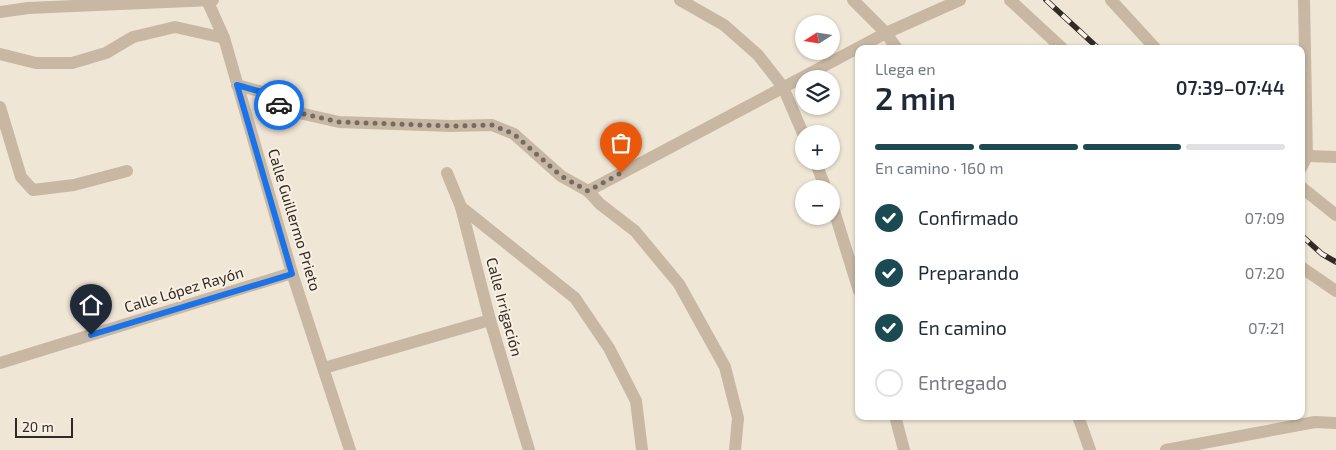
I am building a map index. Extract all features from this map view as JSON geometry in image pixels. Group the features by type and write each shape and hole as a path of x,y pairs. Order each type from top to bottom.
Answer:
{"street":[{"path":"0,12 28,4 209,0"},
{"name":"Calle Guillermo Prieto","path":"209,0 224,38 292,274 350,450"},
{"path":"680,0 724,25 758,56 783,87 799,125"},
{"path":"853,0 886,33 894,45"},
{"path":"863,45 960,0"},
{"path":"1010,0 1059,45"},
{"path":"1110,0 1152,45"},
{"path":"1304,0 1305,45"},
{"path":"0,54 36,63 72,63 106,53 133,37 175,27 224,38"},
{"path":"588,191 855,49"},
{"path":"1305,52 1307,156 1305,160"},
{"path":"237,85 262,92 286,110 339,122 451,126 492,125 514,134 561,176 588,191 600,204 635,231 679,284 725,367 738,418 735,450"},
{"path":"0,107 20,177 33,190 74,185 127,171"},
{"path":"1307,156 1336,157"},
{"name":"Calle Irrigación","path":"447,173 461,207 490,320 529,450"},
{"path":"1305,189 1336,215"},
{"path":"461,207 575,298 609,348 636,401 642,450"},
{"path":"838,225 855,278"},
{"path":"1305,270 1336,291"},
{"name":"Calle López Rayón","path":"0,363 292,274"},
{"path":"324,368 490,320"},
{"path":"896,420 904,450"},
{"path":"1079,420 1090,450"},
{"path":"1166,450 1315,422 1336,423"}],"railway":[{"path":"1046,0 1095,45"},
{"path":"1305,239 1322,254 1336,262"}],"way so far":[{"path":"279,105 286,110 339,122 451,126 492,125 514,134 561,176 588,191 621,173"}],"route":[{"path":"91,335 292,274 237,85 262,92 279,105"}]}
